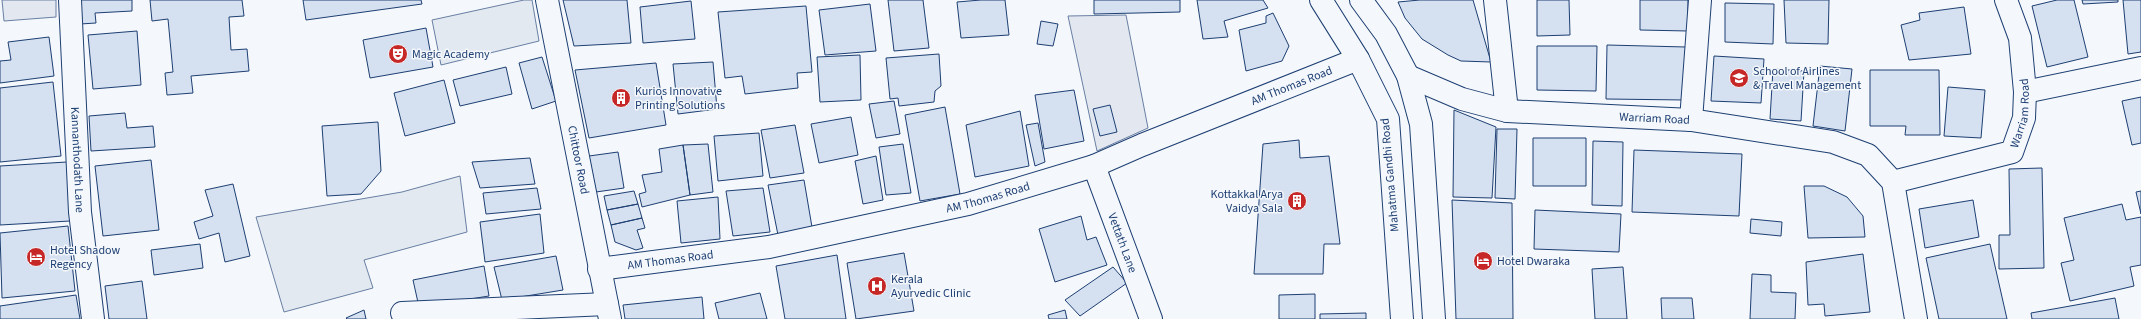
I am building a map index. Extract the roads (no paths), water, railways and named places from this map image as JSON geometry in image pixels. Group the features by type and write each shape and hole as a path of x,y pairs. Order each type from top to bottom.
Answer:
{"street":[{"name":"Kannanthodath Lane","path":"70,0 80,212 93,319"},
{"name":"Chittoor Road","path":"547,0 566,90 599,269 609,311"},
{"name":"Mahatma Gandhi Road","path":"1321,0 1358,59 1388,119 1402,319"},
{"path":"1361,0 1386,34 1408,76 1421,124 1434,319"},
{"path":"1495,0 1507,112"},
{"path":"1691,120 1700,0"},
{"name":"Warriam Road","path":"1408,76 1462,99 1507,112 1691,120 1833,142 1868,155 1893,182 2012,152 2024,118 2025,92 2020,38 2006,0"},
{"name":"AM Thomas Road","path":"599,269 769,247 968,204 1094,166 1142,145 1358,59"},
{"path":"2025,92 2141,68"},
{"name":"Vettath Lane","path":"1094,166 1151,319"},
{"path":"1893,182 1916,319"},
{"path":"402,313 609,311"}],"place":[{"name":"Magic Academy","path":"398,54"},
{"name":"School of Airlines & Travel Management","path":"1739,78"},
{"name":"Kurios Innovative Printing Solutions","path":"621,98"},
{"name":"Kottakkal Arya Vaidya Sala","path":"1297,201"},
{"name":"Hotel Shadow Regency","path":"36,257"},
{"name":"Hotel Dwaraka","path":"1483,261"},
{"name":"Kerala Ayurvedic Clinic","path":"877,286"}]}
